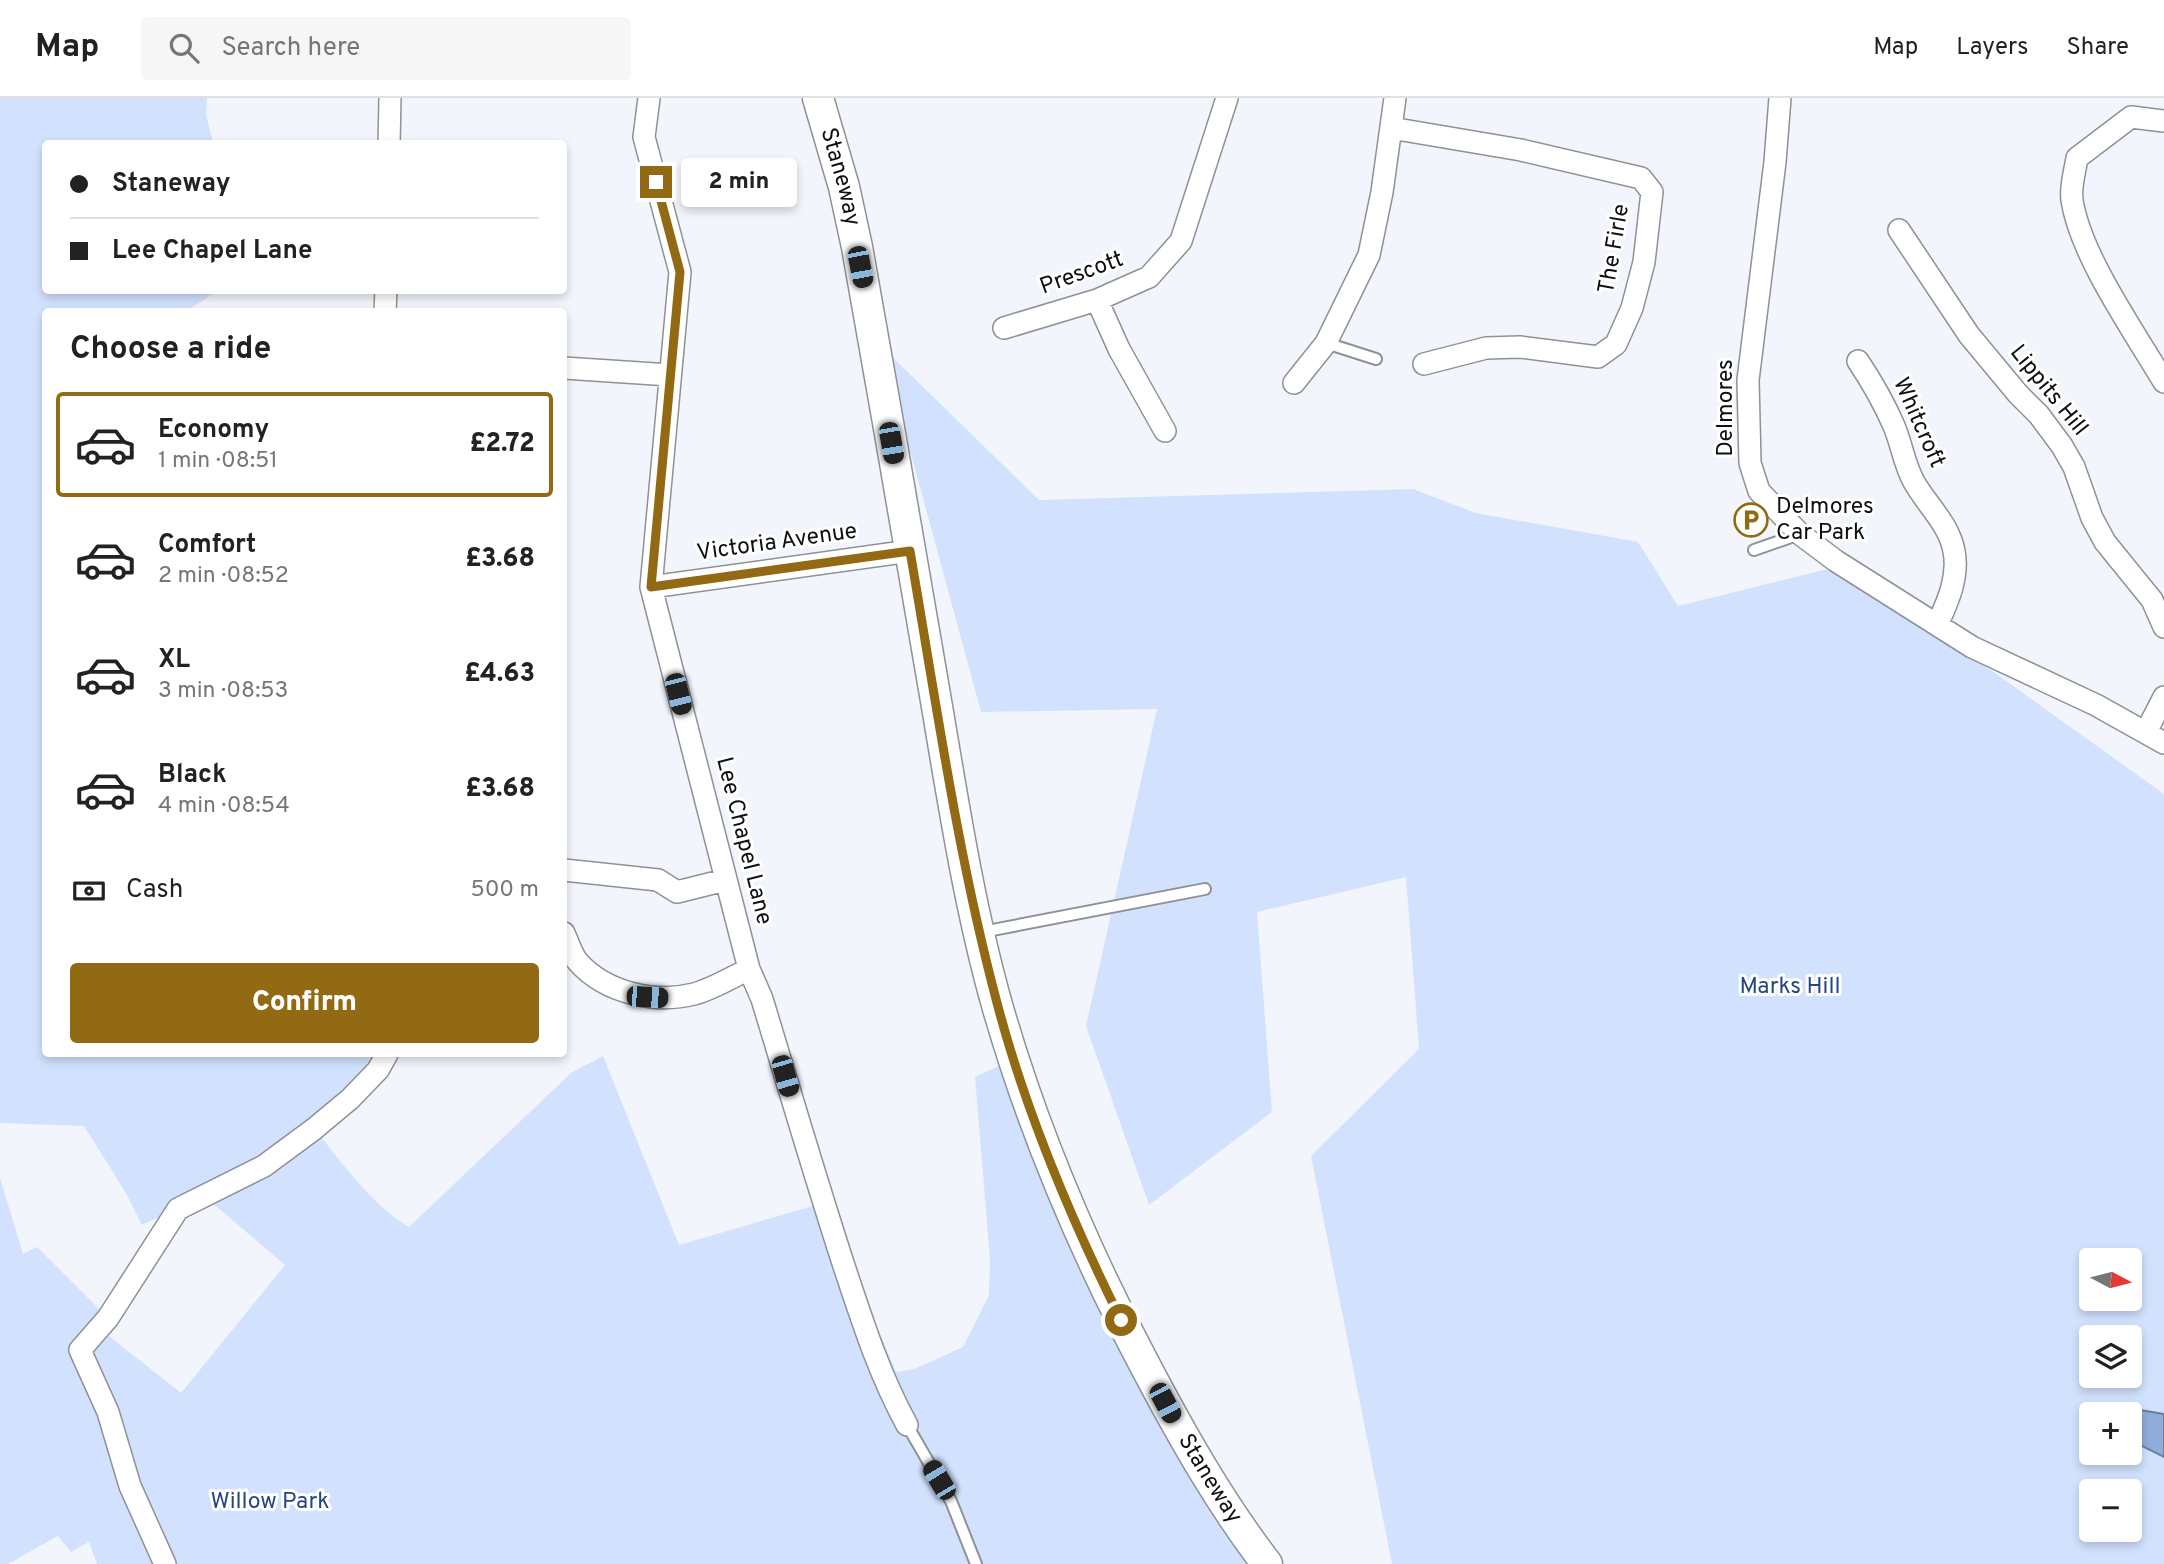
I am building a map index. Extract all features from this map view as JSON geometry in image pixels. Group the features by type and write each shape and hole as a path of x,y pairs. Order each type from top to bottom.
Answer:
{"main road":[{"name":"Staneway","path":"818,98 844,187 857,247 951,790 979,932 996,1001 1031,1113 1092,1261 1189,1449 1266,1564"}],"street":[{"path":"389,140 390,98"},
{"name":"Lee Chapel Lane","path":"649,98 644,137 680,272 651,587 749,969 762,999 823,1203 867,1336 887,1389 907,1425"},
{"name":"Prescott","path":"1004,328 1097,300 1149,277 1181,241 1227,98"},
{"path":"1294,383 1325,343 1369,255 1382,192 1395,98"},
{"name":"Delmores","path":"1780,98 1775,162 1748,380 1750,463 1759,491 1800,534 1836,561 1972,647 2096,705 2155,738"},
{"path":"2164,121 2131,117 2077,158 2072,198 2079,231 2102,277 2164,382"},
{"name":"The Firle","path":"1391,128 1521,150 1641,177 1652,192 1644,261 1632,308 1616,344 1598,358 1520,348 1486,348 1424,364"},
{"name":"Lippits Hill","path":"1899,230 1969,335 2039,415 2062,446 2074,467 2092,518 2105,542 2152,600 2164,627"},
{"path":"1097,300 1119,349 1165,431"},
{"name":"Whitcroft","path":"1858,361 1882,399 1915,483 1948,532 1954,551 1955,570 1951,595 1938,624"},
{"path":"567,368 670,375"},
{"name":"Victoria Avenue","path":"651,587 910,551"},
{"path":"2155,738 2164,697"},
{"path":"567,870 658,880 677,892 725,880"},
{"path":"567,939 577,961 608,986 647,997 672,998 697,993 749,969"},
{"path":"165,1564 130,1486 108,1412 80,1350 108,1318 178,1209 264,1166 350,1099 378,1070 385,1057"}],"lane":[{"path":"1325,343 1376,359"},
{"path":"1754,550 1800,534"},
{"path":"979,932 1205,889"},
{"name":"Lee Chapel Lane","path":"907,1425 951,1501 976,1564"}],"green space":[{"name":"Willow Park","path":"0,98 207,98 206,115 212,140 42,140 42,294 213,294 191,308 42,308 42,1057 384,1057 315,1129 370,1196 409,1227 571,1073 603,1056 679,1245 823,1203 868,1336 880,1334 896,1372 914,1369 963,1347 989,1295 990,1259 975,1077 1014,1059 1051,1165 1267,1564 97,1564 89,1542 71,1552 58,1536 8,1564 0,1564 0,1178 23,1254 37,1247 108,1318 99,1328 181,1393 285,1265 204,1196 142,1225 126,1193 84,1126 0,1123"},
{"name":"Marks Hill","path":"882,347 1039,500 1413,489 1476,513 1638,542 1678,606 1844,565 2164,794 2164,1414 2142,1411 2142,1402 2079,1402 2079,1465 2142,1465 2142,1446 2164,1457 2164,1564 1392,1564 1311,1156 1419,1049 1406,877 1257,912 1272,1112 1149,1205 1086,1026 1157,709 981,712"}],"water":[{"path":"2142,1410 2164,1414 2164,1457 2142,1446"}],"place":[{"name":"Delmores Car Park","path":"1751,520"}],"route":[{"path":"656,182 680,272 651,587 910,551 951,790 979,932 996,1001 1031,1113 1051,1165 1121,1320"}]}
